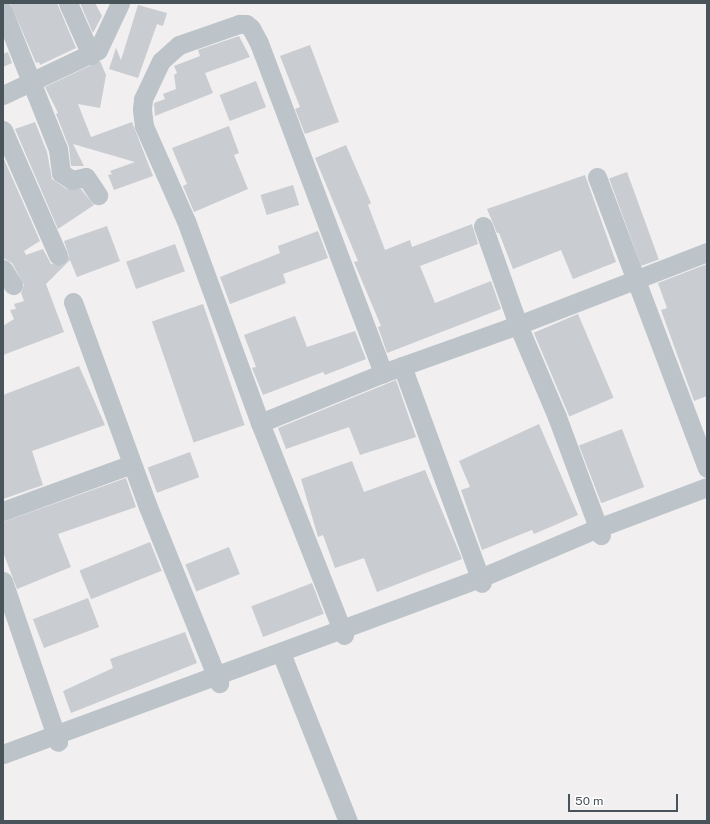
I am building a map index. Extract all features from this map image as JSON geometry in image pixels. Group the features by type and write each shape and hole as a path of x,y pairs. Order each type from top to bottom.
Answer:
{"street":[{"path":"68,3 91,55"},
{"path":"3,94 31,83 91,55 98,50 120,3"},
{"path":"3,11 58,149 61,173 72,180 86,177 98,195"},
{"path":"343,631 260,423 232,342 142,115 143,99 161,60 180,45 239,24 246,24 251,28 259,43 383,373"},
{"path":"3,130 58,255"},
{"path":"597,177 707,468"},
{"path":"483,226 518,325 557,417 600,532"},
{"path":"260,423 383,373 518,325 707,252"},
{"path":"3,269 13,285"},
{"path":"73,302 132,464 217,679"},
{"path":"402,366 481,580"},
{"path":"3,511 132,464"},
{"path":"3,755 57,738 481,580 707,487"},
{"path":"600,532 707,495"},
{"path":"3,580 57,738"},
{"path":"217,679 283,658 343,631"},
{"path":"283,658 348,821"}],"building":[{"path":"10,3 57,3 76,48 40,65 39,62 36,63"},
{"path":"80,3 95,3 102,16 93,33"},
{"path":"138,5 167,13 163,26 157,24 138,78 109,69 116,48 121,60"},
{"path":"239,36 250,57 205,73 213,93 155,116 154,103 165,99 163,94 176,89 174,75 177,73 174,66 200,56 198,50"},
{"path":"310,45 339,122 305,134 295,109 300,107 280,56"},
{"path":"8,52 12,63 3,67 3,54"},
{"path":"100,61 106,75 100,108 78,104 91,137 132,122 153,176 114,190 108,175 112,174 110,171 135,162 73,144 84,166 71,166 69,147 56,114 58,113 45,87"},
{"path":"256,81 266,107 230,121 220,95"},
{"path":"35,122 47,152 52,179 67,189 81,189 94,205 58,229 15,129"},
{"path":"229,126 239,153 234,155 248,189 194,212 183,186 187,184 172,148"},
{"path":"346,145 371,203 368,205 385,250 410,240 412,247 472,224 478,244 420,266 435,303 491,281 501,309 387,353 378,327 381,326 354,262 358,261 315,158"},
{"path":"3,157 40,241 24,251 26,255 43,249 51,264 62,265 69,256 64,241 107,226 120,261 77,277 70,260 46,284 64,332 3,355 3,326 14,319 10,310 16,309 14,304 24,301 21,293 24,285 12,263 3,258"},
{"path":"627,172 659,259 641,266 609,178"},
{"path":"585,175 616,262 573,279 561,250 513,269 499,233 497,233 487,209"},
{"path":"293,185 299,205 267,215 260,195"},
{"path":"318,231 328,258 283,274 286,283 230,304 220,277 280,253 278,246"},
{"path":"175,244 185,271 136,289 126,262"},
{"path":"707,264 707,396 694,401 661,310 667,308 658,283"},
{"path":"203,304 245,425 194,443 152,322"},
{"path":"578,314 614,398 569,417 534,333"},
{"path":"295,316 307,347 355,331 366,359 325,375 323,372 263,395 252,368 256,367 244,335"},
{"path":"79,366 105,425 32,451 43,485 3,499 3,395"},
{"path":"396,380 416,437 360,455 349,427 286,449 278,428"},
{"path":"539,424 578,515 534,534 532,530 482,550 461,490 470,487 459,461"},
{"path":"622,429 644,487 601,503 579,445"},
{"path":"190,452 199,477 157,493 148,467"},
{"path":"352,461 364,492 425,470 462,559 377,592 364,558 335,568 323,535 318,537 301,479"},
{"path":"126,478 136,507 58,534 71,567 17,589 3,552 3,522"},
{"path":"150,542 162,571 91,599 80,570"},
{"path":"229,547 240,574 196,591 185,565"},
{"path":"312,583 324,614 263,637 251,606"},
{"path":"88,598 99,627 44,648 33,619"},
{"path":"185,632 197,663 71,713 63,691 113,668 110,659"}]}
